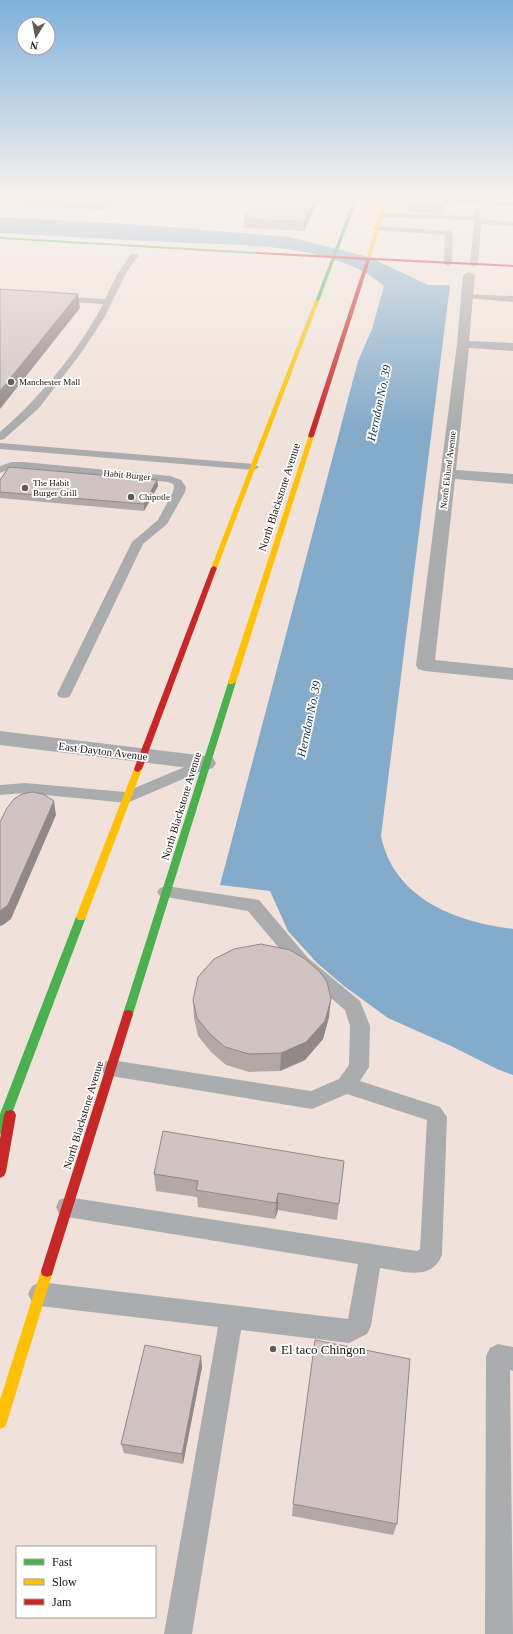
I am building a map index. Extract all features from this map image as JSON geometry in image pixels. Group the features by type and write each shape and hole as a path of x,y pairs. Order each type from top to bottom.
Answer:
{"main road":[{"path":"0,1130 254,467 331,274"},
{"name":"North Blackstone Avenue","path":"0,1422 206,763 363,274"},
{"path":"0,1172 14,1092"}],"street":[{"name":"North Eklund Avenue","path":"470,274 425,666 513,674"},
{"path":"463,344 513,347"},
{"path":"448,474 513,479"},
{"name":"East Dayton Avenue","path":"0,738 206,763"}],"lane":[{"path":"0,437 35,406 90,334 109,302 121,274"},
{"path":"468,296 513,299"},
{"path":"45,297 109,302"},
{"path":"0,446 254,467"},
{"name":"Habit Burger","path":"0,470 3,467 24,465 170,479 177,482 180,487 179,492 163,522 138,542 64,694"},
{"path":"0,790 25,788 127,798 206,763"},
{"path":"110,1068 312,1100 346,1085 359,1067 360,1026 353,1006 302,963 253,905 166,892"},
{"path":"67,1206 420,1263 431,1255 437,1117 433,1113 346,1085"},
{"path":"40,1294 349,1331 359,1326 371,1255"},
{"path":"178,1634 231,1317"},
{"path":"499,1634 498,1356 513,1359"}],"water":[{"name":"Herndon No. 39","path":"367,274 405,274 428,285 450,285 381,836 388,858 399,876 413,891 430,904 470,920 491,926 513,929 513,1075 388,1018 344,986 317,963 288,931 270,891 220,885 358,361 372,329 384,286"}],"building":[{"name":"Manchester Mall","path":"0,289 78,294 0,391"},
{"path":"9,467 157,480 144,504 0,492 0,480"},
{"path":"32,792 43,794 54,801 8,905 0,911 0,822 7,808 14,799 22,794"},
{"path":"261,944 290,950 305,959 320,972 327,982 331,999 325,1021 306,1042 281,1053 249,1054 225,1047 210,1034 197,1018 193,1000 198,977 214,959 234,949"},
{"path":"163,1131 344,1161 339,1204 278,1193 276,1203 196,1190 198,1181 154,1174"},
{"path":"315,1340 410,1359 397,1524 293,1504"},
{"path":"145,1345 201,1356 182,1454 121,1444"}],"traffic: fast":[{"path":"317,301 327,274"},
{"path":"128,1014 232,682"},
{"path":"0,1129 81,917"}],"traffic: slow":[{"path":"214,568 317,301"},
{"path":"232,682 311,436"},
{"path":"81,917 138,769"},
{"path":"0,1422 47,1271"}],"traffic: jam":[{"path":"311,436 363,274"},
{"path":"138,769 214,568"},
{"path":"47,1271 128,1014"},
{"path":"0,1172 10,1115"}],"place":[{"name":"Manchester Mall","path":"11,382"},
{"name":"The Habit Burger Grill","path":"25,488"},
{"name":"Chipotle","path":"131,497"},
{"name":"El taco Chingon","path":"273,1349"}]}
